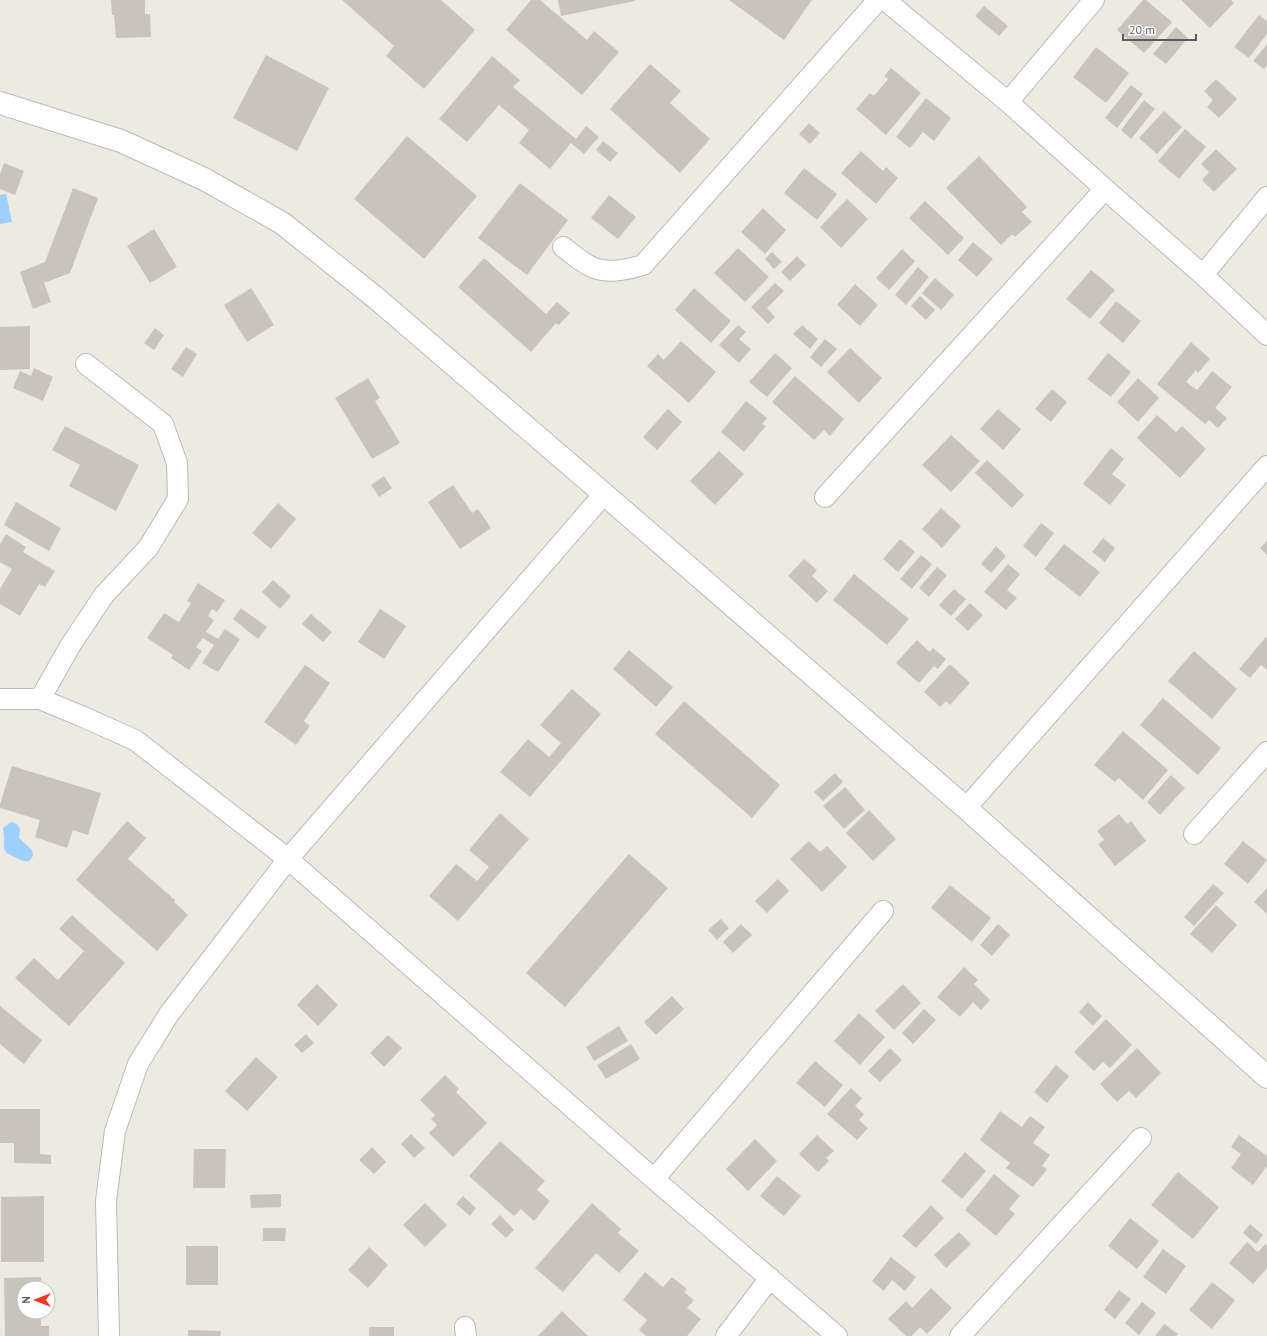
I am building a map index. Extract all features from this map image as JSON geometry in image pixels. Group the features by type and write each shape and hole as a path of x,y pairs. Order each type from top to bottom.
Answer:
{"street":[{"path":"563,247 589,266 602,270 615,271 643,265 878,0"},
{"path":"885,0 1008,102 1203,275 1267,335"},
{"path":"1008,102 1094,0"},
{"path":"0,103 121,141 204,179 282,223 376,298 604,494 966,808 1267,1077"},
{"path":"825,497 1105,189"},
{"path":"1203,275 1267,197"},
{"path":"40,699 70,646 104,595 148,548 178,499 177,463 163,424 86,364"},
{"path":"966,808 1267,466"},
{"path":"109,1336 106,1201 115,1131 138,1064 169,1014 288,859 604,494"},
{"path":"0,698 40,699 135,740 288,859 654,1179 837,1336"},
{"path":"1194,834 1267,752"},
{"path":"654,1179 883,911"},
{"path":"960,1336 1141,1138"},
{"path":"726,1336 770,1278"}],"water":[{"path":"6,194 12,222 0,224 0,195"},
{"path":"11,822 17,824 20,830 19,838 32,850 33,856 29,861 21,860 9,854 4,848 3,828"}],"building":[{"path":"111,0 145,0 145,14 150,14 151,37 116,38"},
{"path":"342,0 441,0 475,30 424,89 386,56 394,46"},
{"path":"531,0 540,0 587,40 594,31 619,52 582,95 506,30"},
{"path":"558,0 635,0 635,1 561,16"},
{"path":"729,0 812,0 784,40"},
{"path":"1143,0 1146,0 1172,22 1144,53 1117,30"},
{"path":"1181,0 1231,0 1234,3 1210,28"},
{"path":"984,6 1008,26 999,36 975,16"},
{"path":"1259,15 1267,21 1267,34 1249,58 1234,47"},
{"path":"1176,27 1188,38 1166,64 1153,54"},
{"path":"1267,44 1267,65 1264,69 1253,61"},
{"path":"1096,47 1129,73 1106,103 1073,77"},
{"path":"266,55 329,88 297,151 233,118"},
{"path":"492,56 520,80 513,87 576,139 586,126 599,137 584,154 571,143 550,169 519,143 529,130 499,105 467,142 439,119"},
{"path":"650,64 681,91 670,103 710,139 680,173 610,109"},
{"path":"891,68 921,93 886,135 856,109 870,93 874,96 888,79 884,76"},
{"path":"1216,79 1237,99 1219,118 1207,107 1213,100 1204,91"},
{"path":"1131,85 1143,94 1117,128 1105,118"},
{"path":"926,98 951,118 934,141 923,132 910,148 896,137"},
{"path":"1144,100 1155,109 1131,139 1121,130"},
{"path":"1164,111 1182,127 1157,154 1139,138"},
{"path":"809,123 820,133 810,144 799,134"},
{"path":"1185,129 1206,147 1179,179 1158,161"},
{"path":"407,136 477,196 424,259 354,199"},
{"path":"603,141 618,153 610,162 596,150"},
{"path":"1216,149 1237,169 1214,192 1202,180 1209,172 1201,164"},
{"path":"861,151 883,171 886,167 898,178 876,204 841,173"},
{"path":"979,156 1027,207 1022,212 1032,222 1015,237 1012,234 1001,245 946,188"},
{"path":"4,163 24,171 15,195 0,189 0,174"},
{"path":"804,168 837,194 817,220 784,193"},
{"path":"520,183 568,220 527,275 478,238"},
{"path":"73,188 98,198 70,273 44,283 51,302 33,309 20,272 45,262"},
{"path":"609,195 636,217 618,239 591,218"},
{"path":"847,199 868,219 841,248 820,227"},
{"path":"925,201 964,238 948,255 909,218"},
{"path":"763,208 786,230 765,254 741,232"},
{"path":"154,229 177,267 150,283 127,246"},
{"path":"973,242 993,259 977,277 958,260"},
{"path":"738,248 769,277 745,302 714,273"},
{"path":"902,249 915,261 889,290 876,278"},
{"path":"772,252 782,262 774,269 765,259"},
{"path":"797,256 806,265 790,281 781,272"},
{"path":"484,258 546,314 557,302 570,313 559,325 556,323 531,352 458,287"},
{"path":"918,267 929,277 906,305 895,295"},
{"path":"1091,270 1115,290 1090,319 1066,299"},
{"path":"935,278 954,295 941,310 922,293"},
{"path":"775,283 784,291 767,308 775,317 768,324 751,307"},
{"path":"855,284 878,305 860,326 837,305"},
{"path":"251,288 274,325 247,342 224,305"},
{"path":"694,288 731,321 711,343 675,310"},
{"path":"920,296 935,310 926,320 911,306"},
{"path":"1116,301 1141,321 1123,343 1099,323"},
{"path":"738,325 746,332 739,339 751,349 739,363 719,345"},
{"path":"802,325 818,339 810,349 793,334"},
{"path":"30,326 30,369 0,370 0,327"},
{"path":"155,328 164,335 154,350 144,343"},
{"path":"825,339 837,349 821,367 810,357"},
{"path":"681,341 716,372 689,403 647,366 658,354 664,360"},
{"path":"1191,342 1210,359 1198,373 1196,370 1186,382 1197,390 1212,371 1232,387 1215,408 1227,418 1218,428 1209,420 1205,424 1157,384"},
{"path":"186,347 197,354 183,377 171,369"},
{"path":"850,348 882,378 859,403 827,372"},
{"path":"775,353 792,368 767,397 749,382"},
{"path":"1108,353 1131,372 1111,397 1087,379"},
{"path":"34,368 53,377 43,401 13,388 20,371 31,376"},
{"path":"795,376 844,419 830,436 824,430 814,440 772,402"},
{"path":"368,378 380,398 375,401 400,443 372,459 335,398"},
{"path":"1138,378 1159,398 1138,422 1117,402"},
{"path":"1052,389 1067,402 1051,422 1035,409"},
{"path":"746,401 767,418 762,424 766,426 744,452 721,432"},
{"path":"668,409 682,422 657,450 643,437"},
{"path":"998,409 1021,429 1003,450 980,429"},
{"path":"1157,415 1176,432 1182,426 1206,449 1180,478 1137,438"},
{"path":"65,426 139,465 116,511 69,486 80,465 52,450"},
{"path":"951,435 980,461 951,492 922,465"},
{"path":"1111,448 1124,459 1112,474 1126,485 1110,505 1083,484"},
{"path":"719,451 744,474 715,505 690,481"},
{"path":"987,460 1024,495 1012,508 975,473"},
{"path":"384,476 392,488 379,497 371,485"},
{"path":"453,485 472,513 478,509 491,528 460,549 428,502"},
{"path":"16,502 61,528 49,551 4,525"},
{"path":"278,503 296,519 271,549 252,533"},
{"path":"941,508 961,526 942,548 922,529"},
{"path":"1041,523 1054,533 1036,557 1023,546"},
{"path":"6,534 26,547 23,552 55,571 45,587 39,584 20,616 0,604 0,589 12,569 0,562 0,544"},
{"path":"1103,538 1115,548 1105,562 1092,552"},
{"path":"900,539 915,552 898,572 883,559"},
{"path":"1267,541 1267,555 1260,548"},
{"path":"1064,544 1100,572 1080,597 1044,569"},
{"path":"996,546 1006,556 991,573 981,564"},
{"path":"921,555 932,564 912,589 900,579"},
{"path":"804,559 817,570 812,576 828,591 817,603 788,576"},
{"path":"1008,564 1020,574 1007,590 1017,598 1006,610 984,592"},
{"path":"937,567 947,575 929,597 919,588"},
{"path":"854,574 909,619 887,645 833,600"},
{"path":"273,580 291,596 280,609 262,592"},
{"path":"198,583 225,600 217,612 212,609 208,616 214,620 206,632 218,639 225,629 240,639 218,672 202,663 214,645 203,638 196,647 202,651 189,670 171,658 173,655 147,638 164,613 179,622 191,603 187,601"},
{"path":"954,589 966,599 951,616 939,605"},
{"path":"970,603 983,615 968,631 955,619"},
{"path":"241,608 267,627 258,639 233,619"},
{"path":"380,609 406,626 384,659 358,642"},
{"path":"311,614 332,632 323,642 302,624"},
{"path":"1266,637 1267,670 1261,665 1250,678 1239,669"},
{"path":"917,640 930,652 933,648 946,659 938,669 934,666 919,683 896,663"},
{"path":"629,650 673,687 656,707 613,669"},
{"path":"1194,651 1237,689 1212,719 1168,681"},
{"path":"950,664 970,683 950,705 946,701 940,707 924,692"},
{"path":"305,665 330,683 304,721 310,726 296,745 264,722"},
{"path":"572,689 601,714 530,797 500,772 528,739 549,757 561,743 540,725"},
{"path":"1163,698 1221,748 1198,775 1140,725"},
{"path":"684,701 780,785 752,818 655,734"},
{"path":"1123,731 1168,770 1143,800 1119,778 1115,782 1094,765"},
{"path":"12,766 101,793 88,835 73,830 67,848 35,837 40,820 0,808"},
{"path":"835,773 843,782 823,801 814,792"},
{"path":"1171,775 1185,788 1160,815 1147,802"},
{"path":"845,787 865,810 844,829 823,806"},
{"path":"869,810 896,839 873,861 846,833"},
{"path":"500,813 529,839 458,921 429,896 456,864 477,881 489,867 469,850"},
{"path":"1119,814 1127,824 1131,821 1146,841 1115,866 1098,844 1104,840 1097,831"},
{"path":"127,821 146,838 128,859 175,900 174,902 188,915 157,951 76,880"},
{"path":"809,841 820,852 827,846 847,867 822,892 790,859"},
{"path":"1243,841 1267,860 1248,884 1224,864"},
{"path":"629,854 668,888 565,1007 526,973"},
{"path":"778,879 789,891 767,913 755,901"},
{"path":"1213,884 1224,893 1194,926 1184,917"},
{"path":"950,885 991,918 972,942 931,908"},
{"path":"1267,888 1267,914 1254,902"},
{"path":"1216,905 1237,925 1212,953 1190,934"},
{"path":"72,915 125,963 69,1026 15,978 34,958 58,980 84,951 59,929"},
{"path":"721,919 729,928 717,940 708,930"},
{"path":"741,924 752,935 733,953 723,942"},
{"path":"998,924 1010,935 992,956 980,945"},
{"path":"964,967 978,980 974,984 990,1000 981,1010 973,1002 960,1017 937,997"},
{"path":"317,984 338,1005 318,1026 297,1005"},
{"path":"903,984 921,1003 894,1030 875,1011"},
{"path":"672,996 684,1009 656,1035 644,1022"},
{"path":"1088,1002 1102,1016 1093,1026 1079,1012"},
{"path":"0,1006 42,1040 24,1064 0,1044"},
{"path":"924,1009 936,1020 913,1044 902,1033"},
{"path":"859,1013 885,1037 860,1065 834,1041"},
{"path":"1106,1019 1132,1045 1110,1068 1103,1062 1094,1071 1074,1052"},
{"path":"619,1026 628,1041 594,1061 586,1047"},
{"path":"306,1034 314,1043 302,1053 294,1045"},
{"path":"388,1035 402,1048 384,1067 370,1053"},
{"path":"631,1044 640,1059 606,1079 597,1065"},
{"path":"890,1048 902,1060 880,1082 868,1071"},
{"path":"1137,1048 1161,1073 1136,1098 1129,1091 1117,1102 1100,1084"},
{"path":"256,1057 278,1077 247,1111 225,1091"},
{"path":"815,1061 843,1085 825,1107 796,1083"},
{"path":"1056,1065 1069,1076 1047,1103 1034,1092"},
{"path":"445,1075 459,1089 456,1092 487,1123 453,1157 429,1133 437,1125 431,1119 435,1115 420,1100"},
{"path":"851,1088 862,1098 855,1106 864,1114 859,1120 868,1128 857,1140 827,1114"},
{"path":"0,1109 40,1109 40,1154 51,1155 51,1164 14,1163 14,1143 0,1143"},
{"path":"1000,1111 1022,1127 1030,1116 1045,1127 1033,1143 1050,1155 1042,1166 1047,1169 1033,1187 1006,1168 1010,1163 980,1140"},
{"path":"411,1134 425,1148 414,1158 401,1144"},
{"path":"817,1135 834,1151 826,1158 829,1161 818,1172 799,1154"},
{"path":"1239,1135 1267,1156 1267,1166 1253,1185 1231,1168 1241,1154 1231,1147"},
{"path":"755,1139 777,1161 748,1191 726,1169"},
{"path":"500,1141 545,1181 537,1190 550,1201 534,1221 521,1209 514,1216 469,1176"},
{"path":"372,1147 386,1162 374,1174 359,1160"},
{"path":"194,1149 226,1149 225,1188 193,1188"},
{"path":"965,1152 986,1171 962,1199 941,1181"},
{"path":"1178,1172 1219,1207 1193,1239 1151,1205"},
{"path":"994,1174 1020,1196 1009,1209 1015,1214 996,1236 965,1210"},
{"path":"777,1176 801,1196 784,1216 760,1196"},
{"path":"281,1194 281,1207 251,1208 250,1195"},
{"path":"44,1196 44,1262 1,1262 1,1197"},
{"path":"463,1196 476,1208 470,1216 456,1204"},
{"path":"425,1203 447,1225 425,1247 403,1225"},
{"path":"592,1203 621,1229 618,1233 639,1251 619,1273 596,1253 563,1292 535,1268"},
{"path":"931,1205 944,1218 916,1248 902,1236"},
{"path":"500,1215 514,1230 506,1238 491,1224"},
{"path":"1130,1218 1159,1241 1137,1269 1108,1246"},
{"path":"1250,1224 1263,1235 1256,1244 1243,1233"},
{"path":"263,1228 286,1228 285,1241 263,1241"},
{"path":"959,1232 971,1244 946,1268 934,1255"},
{"path":"1247,1242 1258,1252 1265,1244 1267,1246 1267,1268 1253,1284 1229,1263"},
{"path":"186,1246 218,1246 218,1285 186,1285"},
{"path":"369,1247 388,1265 368,1288 348,1270"},
{"path":"1163,1249 1186,1266 1166,1294 1143,1277"},
{"path":"891,1257 916,1277 905,1291 892,1280 884,1291 872,1281"},
{"path":"645,1272 663,1287 672,1277 687,1289 684,1292 694,1300 687,1308 701,1319 687,1336 646,1336 639,1330 647,1320 623,1300"},
{"path":"41,1277 41,1280 16,1280 16,1320 41,1320 41,1326 49,1326 49,1336 5,1336 4,1278"},
{"path":"1212,1282 1235,1300 1212,1329 1189,1310"},
{"path":"931,1288 952,1308 927,1334 920,1327 912,1336 906,1336 888,1319 906,1301 912,1308"},
{"path":"1119,1290 1131,1299 1115,1319 1104,1310"},
{"path":"1142,1302 1156,1313 1139,1335 1125,1323"},
{"path":"562,1311 588,1336 538,1336"},
{"path":"1164,1324 1178,1334 1176,1336 1155,1336"},
{"path":"369,1327 394,1327 394,1336 369,1336"},
{"path":"188,1330 221,1331 220,1336 188,1336"}]}
